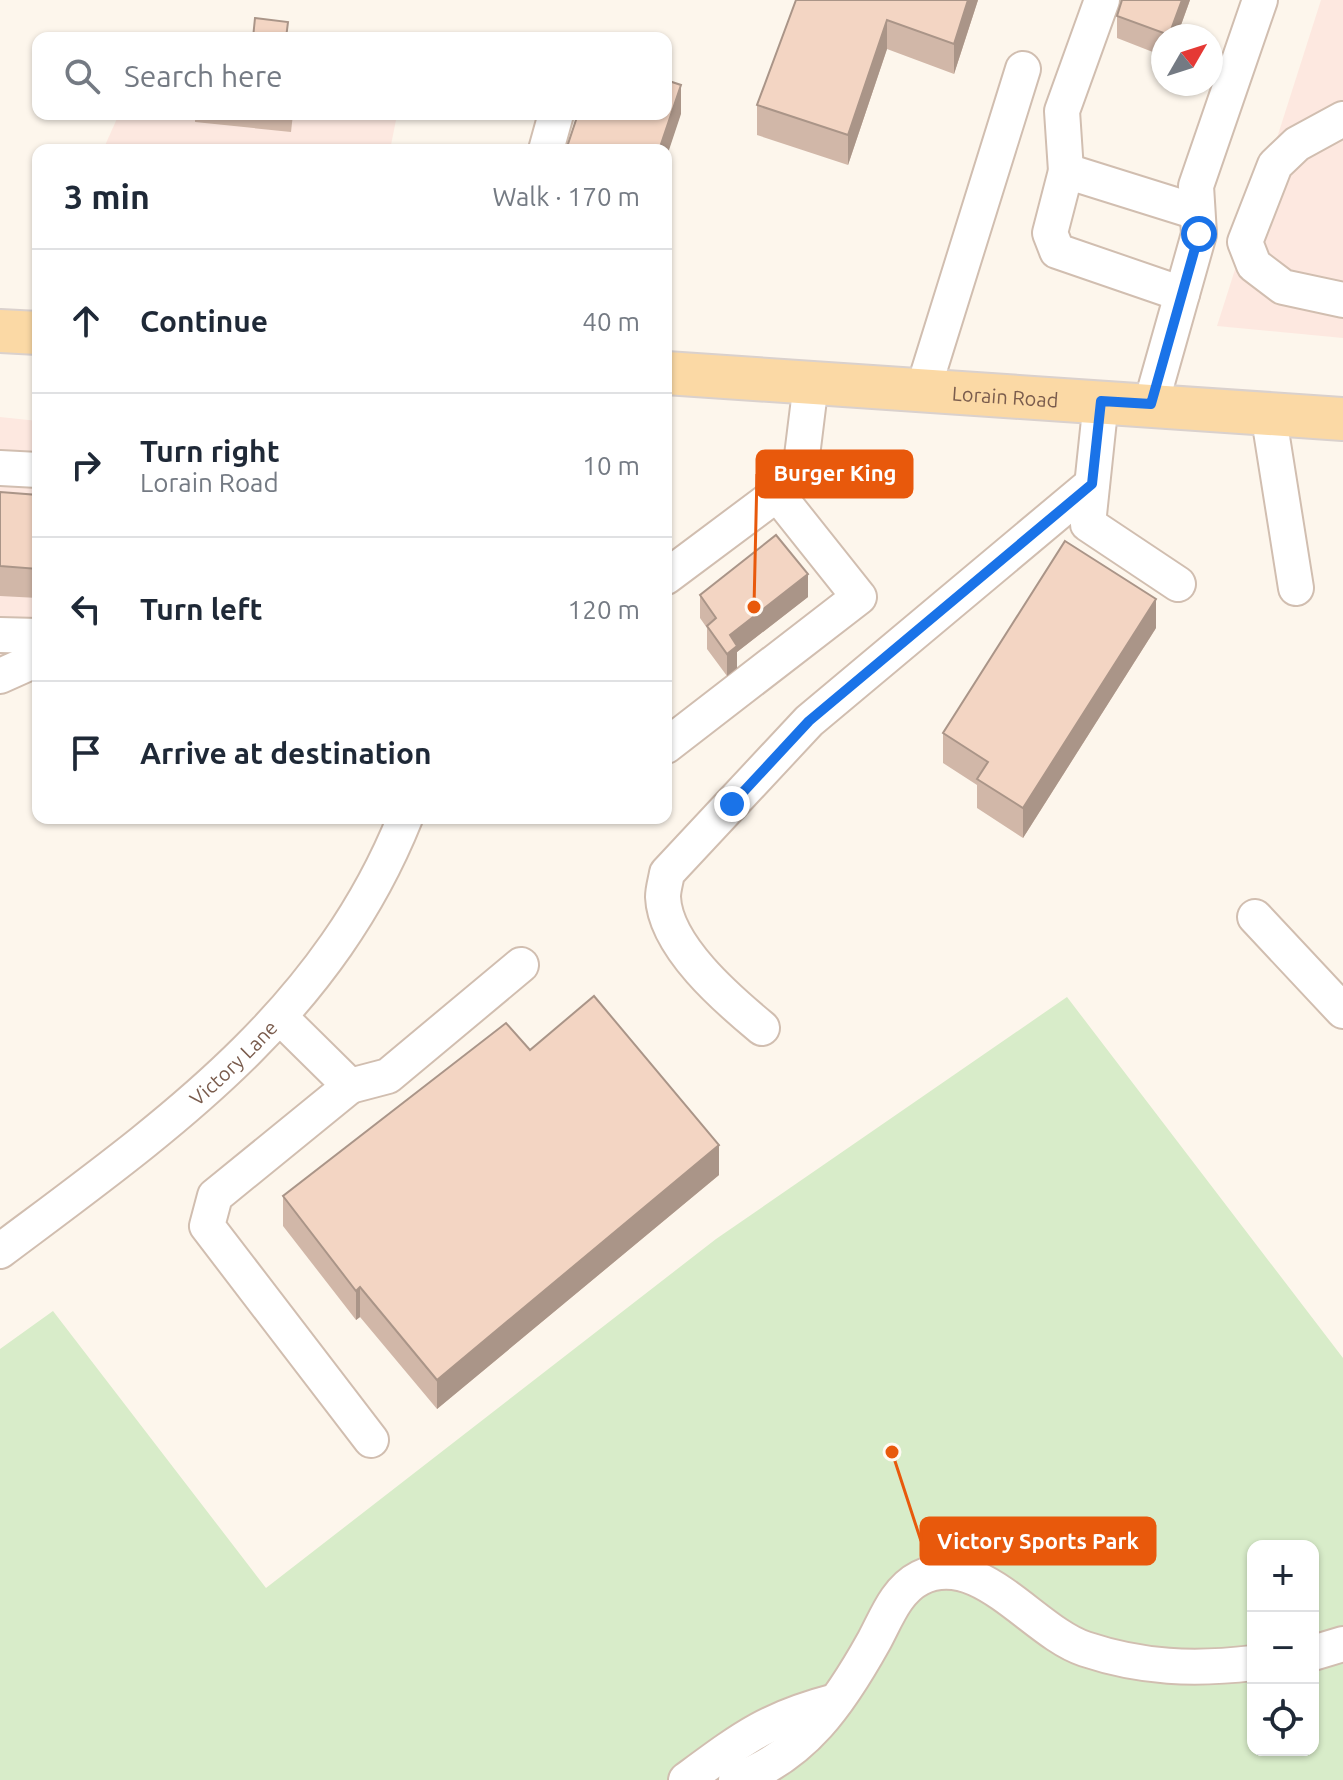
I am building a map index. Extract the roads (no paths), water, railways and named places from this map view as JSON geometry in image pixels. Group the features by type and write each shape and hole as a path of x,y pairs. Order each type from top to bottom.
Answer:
{"main road":[{"path":"0,331 32,333"},
{"name":"Lorain Road","path":"672,373 1343,419"}],"street":[{"path":"1102,0 1062,111 1066,171 1050,233 1057,251 1182,294"},
{"path":"1151,404 1199,234 1196,186 1260,0"},
{"path":"923,390 1023,69"},
{"path":"1343,119 1297,144 1275,165 1245,242 1254,265 1283,287 1343,300"},
{"path":"548,144 554,120"},
{"path":"1066,171 1197,212"},
{"path":"672,573 777,494 800,472 811,383"},
{"path":"1101,401 1088,524 1178,584"},
{"path":"1268,412 1296,588"},
{"path":"0,468 32,470"},
{"path":"762,1028 700,971 673,929 663,898 667,873 809,721 1092,484"},
{"path":"672,741 859,597 777,494"},
{"path":"0,635 32,636"},
{"path":"0,676 32,662"},
{"name":"Victory Lane","path":"0,1251 188,1108 280,1017 355,915 402,824"},
{"path":"1255,917 1343,1011"},
{"path":"371,1440 207,1226 215,1196 350,1086 388,1076 521,965"},
{"path":"280,1017 350,1086"},
{"path":"736,1780 767,1769 787,1755 836,1701 901,1593 922,1576 949,1571 974,1576 1082,1648 1146,1665 1202,1669 1247,1664"},
{"path":"1319,1651 1343,1644"},
{"path":"686,1780 752,1731 787,1714 836,1701"}],"place":[{"name":"Burger King","path":"754,607"},
{"name":"Victory Sports Park","path":"892,1452"}]}
